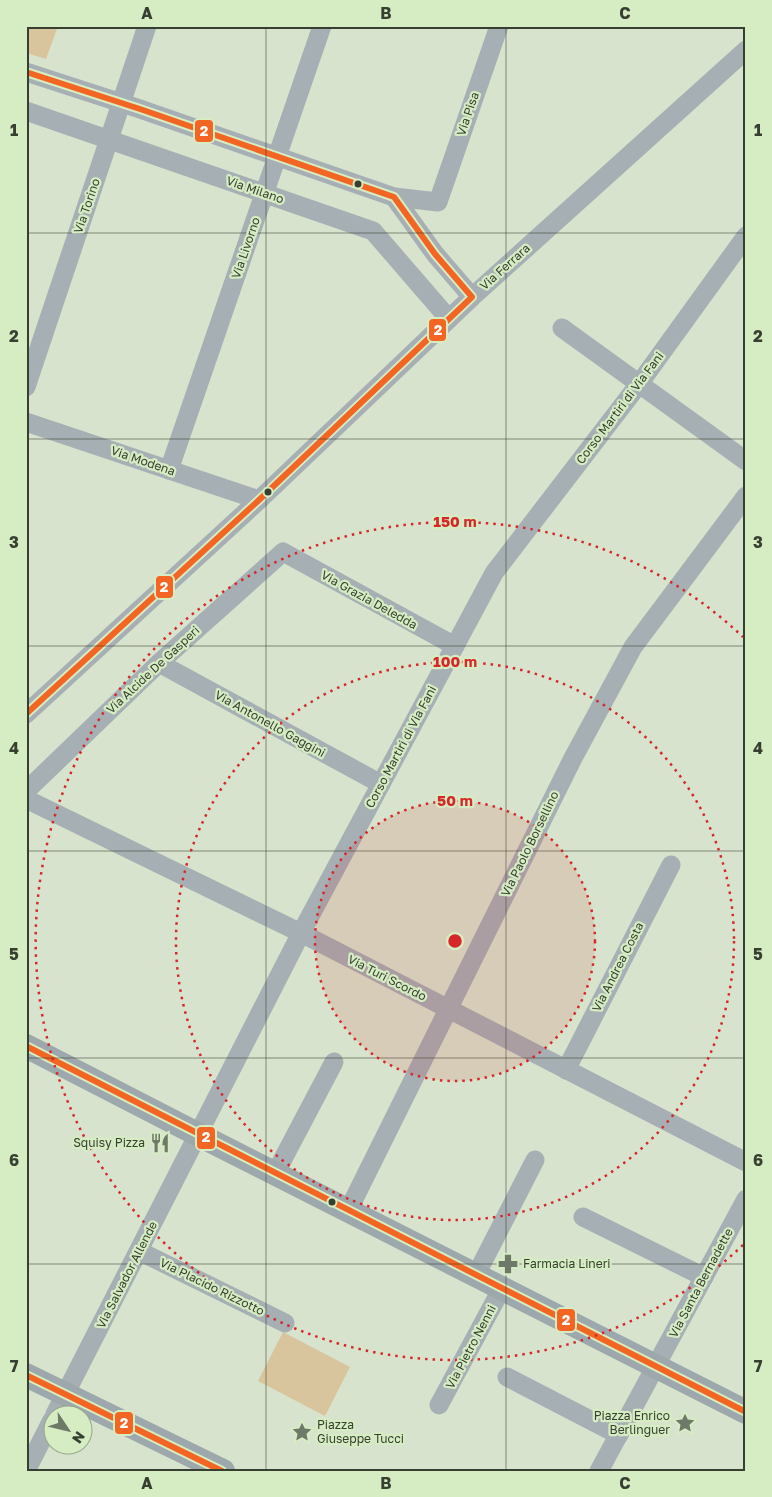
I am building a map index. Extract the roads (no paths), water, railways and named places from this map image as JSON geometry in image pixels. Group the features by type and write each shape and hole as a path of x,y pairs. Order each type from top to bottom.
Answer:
{"main road":[{"path":"26,1046 746,1412"},
{"path":"26,1375 61,1404"},
{"path":"92,1417 223,1471"}],"street":[{"name":"Via Torino","path":"26,386 147,26"},
{"name":"Via Livorno","path":"170,470 322,26"},
{"name":"Via Pisa","path":"394,197 438,202 499,26"},
{"name":"Via Ferrara","path":"26,714 259,500 472,297 746,50"},
{"path":"26,72 122,103 394,197 435,254 472,297"},
{"name":"Via Milano","path":"26,111 373,231 449,319"},
{"name":"Corso Martiri di Via Fani","path":"198,1135 301,934 494,573 639,384 746,236"},
{"path":"562,328 746,461"},
{"name":"Via Modena","path":"26,422 259,500"},
{"name":"Via Paolo Borsellino","path":"348,1211 573,758 633,647 744,501"},
{"name":"Via Grazia Deledda","path":"282,552 455,646"},
{"name":"Via Alcide De Gasperi","path":"26,792 159,663 282,552"},
{"name":"Via Antonello Gaggini","path":"159,663 381,784"},
{"name":"Via Turi Scordo","path":"26,799 301,934 746,1162"},
{"name":"Via Andrea Costa","path":"566,1070 671,865"},
{"path":"275,1174 334,1062"},
{"name":"Via Salvador Allende","path":"61,1404 198,1135"},
{"path":"476,1275 535,1160"},
{"name":"Via Santa Bernadette","path":"599,1471 746,1199"},
{"path":"582,1217 704,1277"},
{"name":"Via Placido Rizzotto","path":"139,1251 285,1323"},
{"name":"Via Pietro Nenni","path":"439,1405 502,1288"},
{"path":"507,1377 619,1434"},
{"path":"26,1471 42,1440"}],"place":[{"name":"Squisy Pizza","path":"160,1143"},
{"name":"Farmacia Lineri","path":"508,1264"},
{"name":"Piazza Enrico Berlinguer","path":"685,1423"},
{"name":"Piazza Giuseppe Tucci","path":"302,1432"}]}
